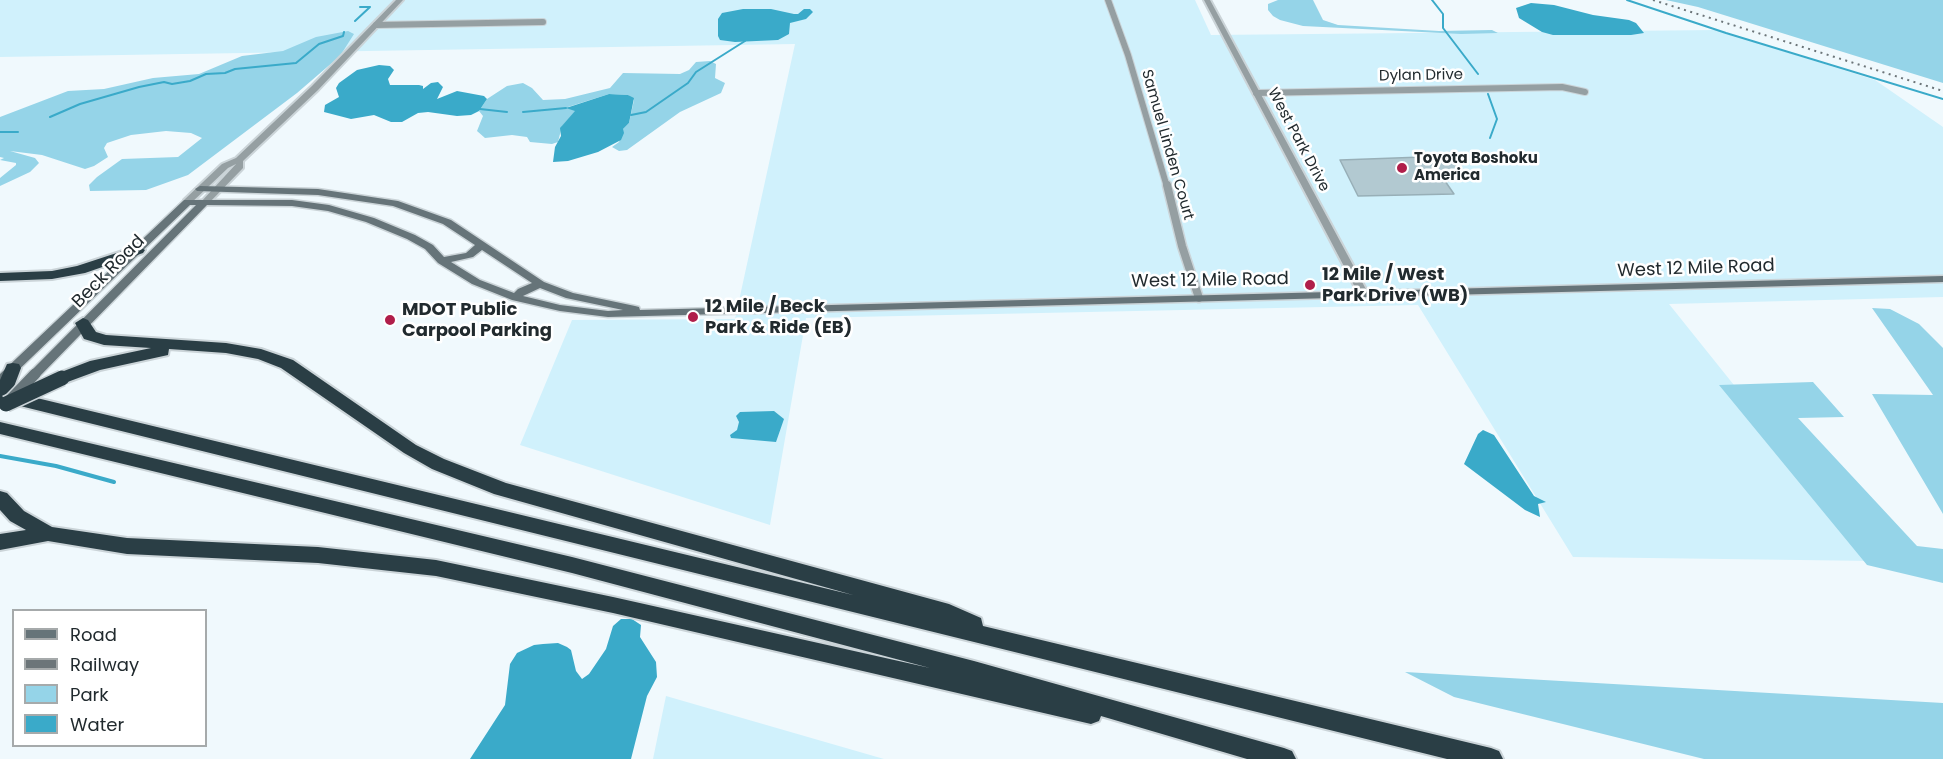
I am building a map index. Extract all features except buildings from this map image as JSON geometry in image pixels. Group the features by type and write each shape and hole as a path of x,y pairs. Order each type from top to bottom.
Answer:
{"highway":[{"path":"0,277 52,275 80,270 138,250"},
{"path":"83,323 90,334 104,340 226,348 261,354 288,364 410,449 438,464 501,489 949,613 1017,642"},
{"path":"1,398 96,365 145,353 185,348 226,348"},
{"path":"1,398 13,368"},
{"path":"1,398 35,374"},
{"path":"1,398 1017,642 1491,759"},
{"path":"0,428 572,565 974,670 1281,758"},
{"path":"0,498 17,516 48,534"},
{"path":"0,542 48,534 127,546 318,555 436,568 636,610 1281,758"}],"main road":[{"name":"West 12 Mile Road","path":"200,189 318,192 395,203 447,222 540,284 570,296 657,313"},
{"name":"West 12 Mile Road","path":"188,202 292,203 329,208 370,219 411,237 429,247 442,261 476,282 516,298 560,308 608,314 1943,279"},
{"name":"Beck Road","path":"13,368 188,202"},
{"name":"Beck Road","path":"35,374 205,202"},
{"path":"442,261 469,255 481,246"},
{"path":"516,298 529,287 540,284"}],"street":[{"name":"Beck Road","path":"188,202 225,166 239,160 400,0"},
{"name":"Samuel Linden Court","path":"1108,0 1128,55 1199,298"},
{"name":"West Park Drive","path":"1207,0 1363,293"},
{"path":"376,25 543,22"},
{"name":"Dylan Drive","path":"1256,93 1562,87 1585,92"},
{"name":"Beck Road","path":"205,202 240,166 239,160"}],"shaded area":[{"path":"0,0 1195,0 1211,35 1717,30 1875,80 1943,127 1943,297 1669,304 1875,561 1573,557 1418,305 806,318 770,525 520,445 572,320 735,319 795,44 0,57"},
{"path":"666,696 884,759 653,759"}],"green space":[{"path":"1278,0 1313,0 1323,20 1338,25 1439,31 1492,30 1498,33 1461,34 1303,26 1273,16 1268,10 1268,4"},
{"path":"1666,0 1943,0 1943,83 1698,7"},
{"path":"348,31 354,34 340,56 297,93 188,175 146,190 90,191 89,185 97,177 122,159 178,157 202,138 191,133 166,131 131,135 107,143 104,148 108,157 85,169 42,155 10,151 35,158 39,163 30,172 0,186 0,178 16,163 0,160 4,158 0,157 0,117 68,91 104,89 153,78 199,74 242,56 283,51 316,37"},
{"path":"710,61 716,64 715,78 725,83 721,93 680,112 627,150 619,151 612,147 619,142 623,129 629,123 634,100 628,95 609,94 568,107 575,112 562,126 558,142 552,144 530,142 527,137 512,135 485,138 477,131 483,116 479,111 487,99 507,86 523,83 532,88 543,100 565,99 610,88 623,73 680,74 689,70 696,62"},
{"path":"1872,308 1890,309 1919,324 1943,348 1943,514 1872,394 1933,395"},
{"path":"1813,382 1844,417 1798,418 1917,546 1943,549 1943,583 1867,565 1719,385"},
{"path":"1405,672 1943,703 1943,759 1704,759 1454,697"}],"water":[{"path":"1531,3 1554,5 1593,15 1629,20 1636,23 1644,33 1553,35 1542,32 1519,18 1516,8"},
{"path":"743,9 771,9 798,14 804,9 810,9 813,12 806,19 790,23 789,34 778,40 735,42 720,40 718,19 722,13"},
{"path":"379,65 390,66 394,70 388,79 390,85 419,85 423,86 423,89 431,83 438,82 443,87 437,99 457,91 484,96 487,99 479,111 471,115 418,113 402,122 391,122 374,115 351,119 324,112 325,105 339,97 336,88 339,83 357,70"},
{"path":"609,94 628,95 634,98 629,123 623,129 621,140 598,152 568,161 553,162 555,147 561,136 560,128 575,111 566,108"},
{"path":"774,411 784,419 776,442 731,438 730,435 737,430 739,422 736,416 740,412"},
{"path":"1483,430 1494,435 1534,496 1546,502 1538,504 1540,517 1525,510 1464,464 1478,434"},
{"path":"621,619 632,619 641,625 640,637 656,662 657,677 647,696 631,759 470,759 505,705 510,664 517,653 534,645 558,643 571,650 576,671 582,679 589,674 606,649 613,626"}],"waterway":[{"path":"1432,0 1443,14 1443,28 1478,74"},
{"path":"1627,0 1726,33 1943,99"},
{"path":"355,21 370,7 360,7"},
{"path":"50,117 80,104 139,87 164,82 172,84 190,81 206,74 225,73 235,69 296,63 319,44 343,36 344,32"},
{"path":"631,115 646,112 688,83 696,72 745,41"},
{"path":"1488,94 1497,119 1490,138"},
{"path":"523,112 566,108"},
{"path":"480,109 507,112"},
{"path":"0,132 18,132"},
{"path":"0,456 56,466 114,482"}],"railway":[{"path":"1653,0 1943,91"}],"place":[{"name":"Toyota Boshoku America","path":"1402,168"},
{"name":"12 Mile / West Park Drive (WB)","path":"1310,285"},
{"name":"12 Mile / Beck Park & Ride (EB)","path":"693,317"},
{"name":"MDOT Public Carpool Parking","path":"390,320"}]}
